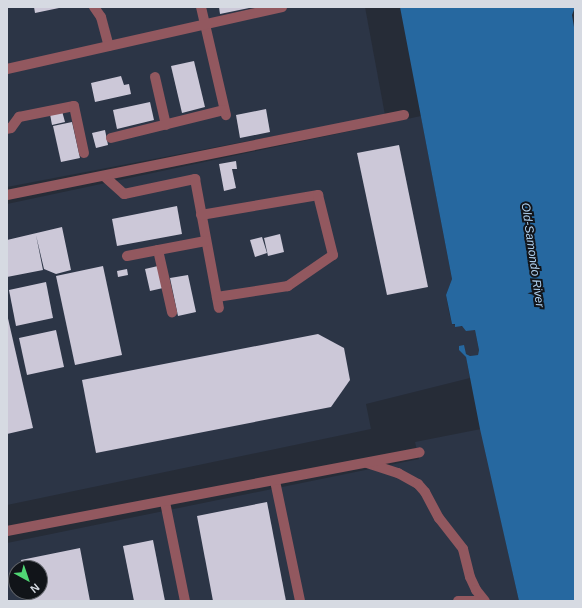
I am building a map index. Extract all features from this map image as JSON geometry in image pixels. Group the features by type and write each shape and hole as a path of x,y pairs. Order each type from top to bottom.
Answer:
{"lane":[{"path":"94,7 101,17 109,46"},
{"path":"111,138 225,113 201,7"},
{"path":"7,69 282,7"},
{"path":"155,77 166,125"},
{"path":"7,129 11,128 19,117 74,106 84,152"},
{"path":"7,195 404,115"},
{"path":"104,176 124,194 195,180 219,308"},
{"path":"202,215 318,195 333,255 288,286 217,296"},
{"path":"127,256 206,241"},
{"path":"158,250 172,312"},
{"path":"7,531 165,502 420,452"},
{"path":"366,463 398,473 418,484 425,492 439,518 462,549 470,577 476,590 485,601"},
{"path":"274,481 300,601"},
{"path":"165,502 185,601"},
{"path":"458,601 475,601"}],"shaded area":[{"path":"7,7 365,7 385,115 7,187"},
{"path":"421,116 452,279 446,295 449,312 452,324 475,330 479,350 478,355 470,356 459,350 466,357 470,378 366,404 371,429 7,505 7,204"},
{"path":"481,429 519,601 7,601 7,543 419,459 415,442"}],"water":[{"name":"Old-Samondo River","path":"400,7 575,7 572,15 575,33 575,601 519,601 480,429 466,357 459,350 459,346 464,345 466,354 470,356 478,355 479,350 475,330 466,331 462,326 455,327 455,324 452,324 446,295 452,279"}],"building":[{"path":"34,7 59,7 59,8 35,13"},
{"path":"219,7 249,7 249,8 220,14"},
{"path":"194,61 205,107 182,113 171,66"},
{"path":"121,76 124,85 129,84 131,94 95,102 91,83"},
{"path":"150,102 154,120 117,129 113,110"},
{"path":"266,109 270,132 240,138 236,115"},
{"path":"62,111 65,122 52,125 50,114"},
{"path":"72,122 80,158 61,162 53,126"},
{"path":"105,130 108,145 96,148 92,133"},
{"path":"399,145 428,287 387,295 357,153"},
{"path":"236,161 237,169 232,169 236,188 224,191 219,164"},
{"path":"177,206 182,234 117,246 112,219"},
{"path":"62,227 71,270 56,274 44,269 36,235 43,270 7,277 7,240"},
{"path":"280,234 284,252 268,256 264,238"},
{"path":"262,237 267,253 255,257 250,240"},
{"path":"103,266 122,355 75,365 56,276"},
{"path":"158,266 163,288 150,291 145,269"},
{"path":"127,269 128,275 118,277 117,271"},
{"path":"188,275 196,312 178,316 170,278"},
{"path":"46,282 53,318 16,326 9,290"},
{"path":"7,314 33,428 7,434"},
{"path":"56,330 64,367 27,375 19,338"},
{"path":"318,334 344,348 350,380 331,407 96,453 82,380"},
{"path":"267,502 286,601 213,601 197,516"},
{"path":"153,540 165,601 134,601 123,546"},
{"path":"80,548 90,601 30,601 48,600 48,560 21,560"}]}
